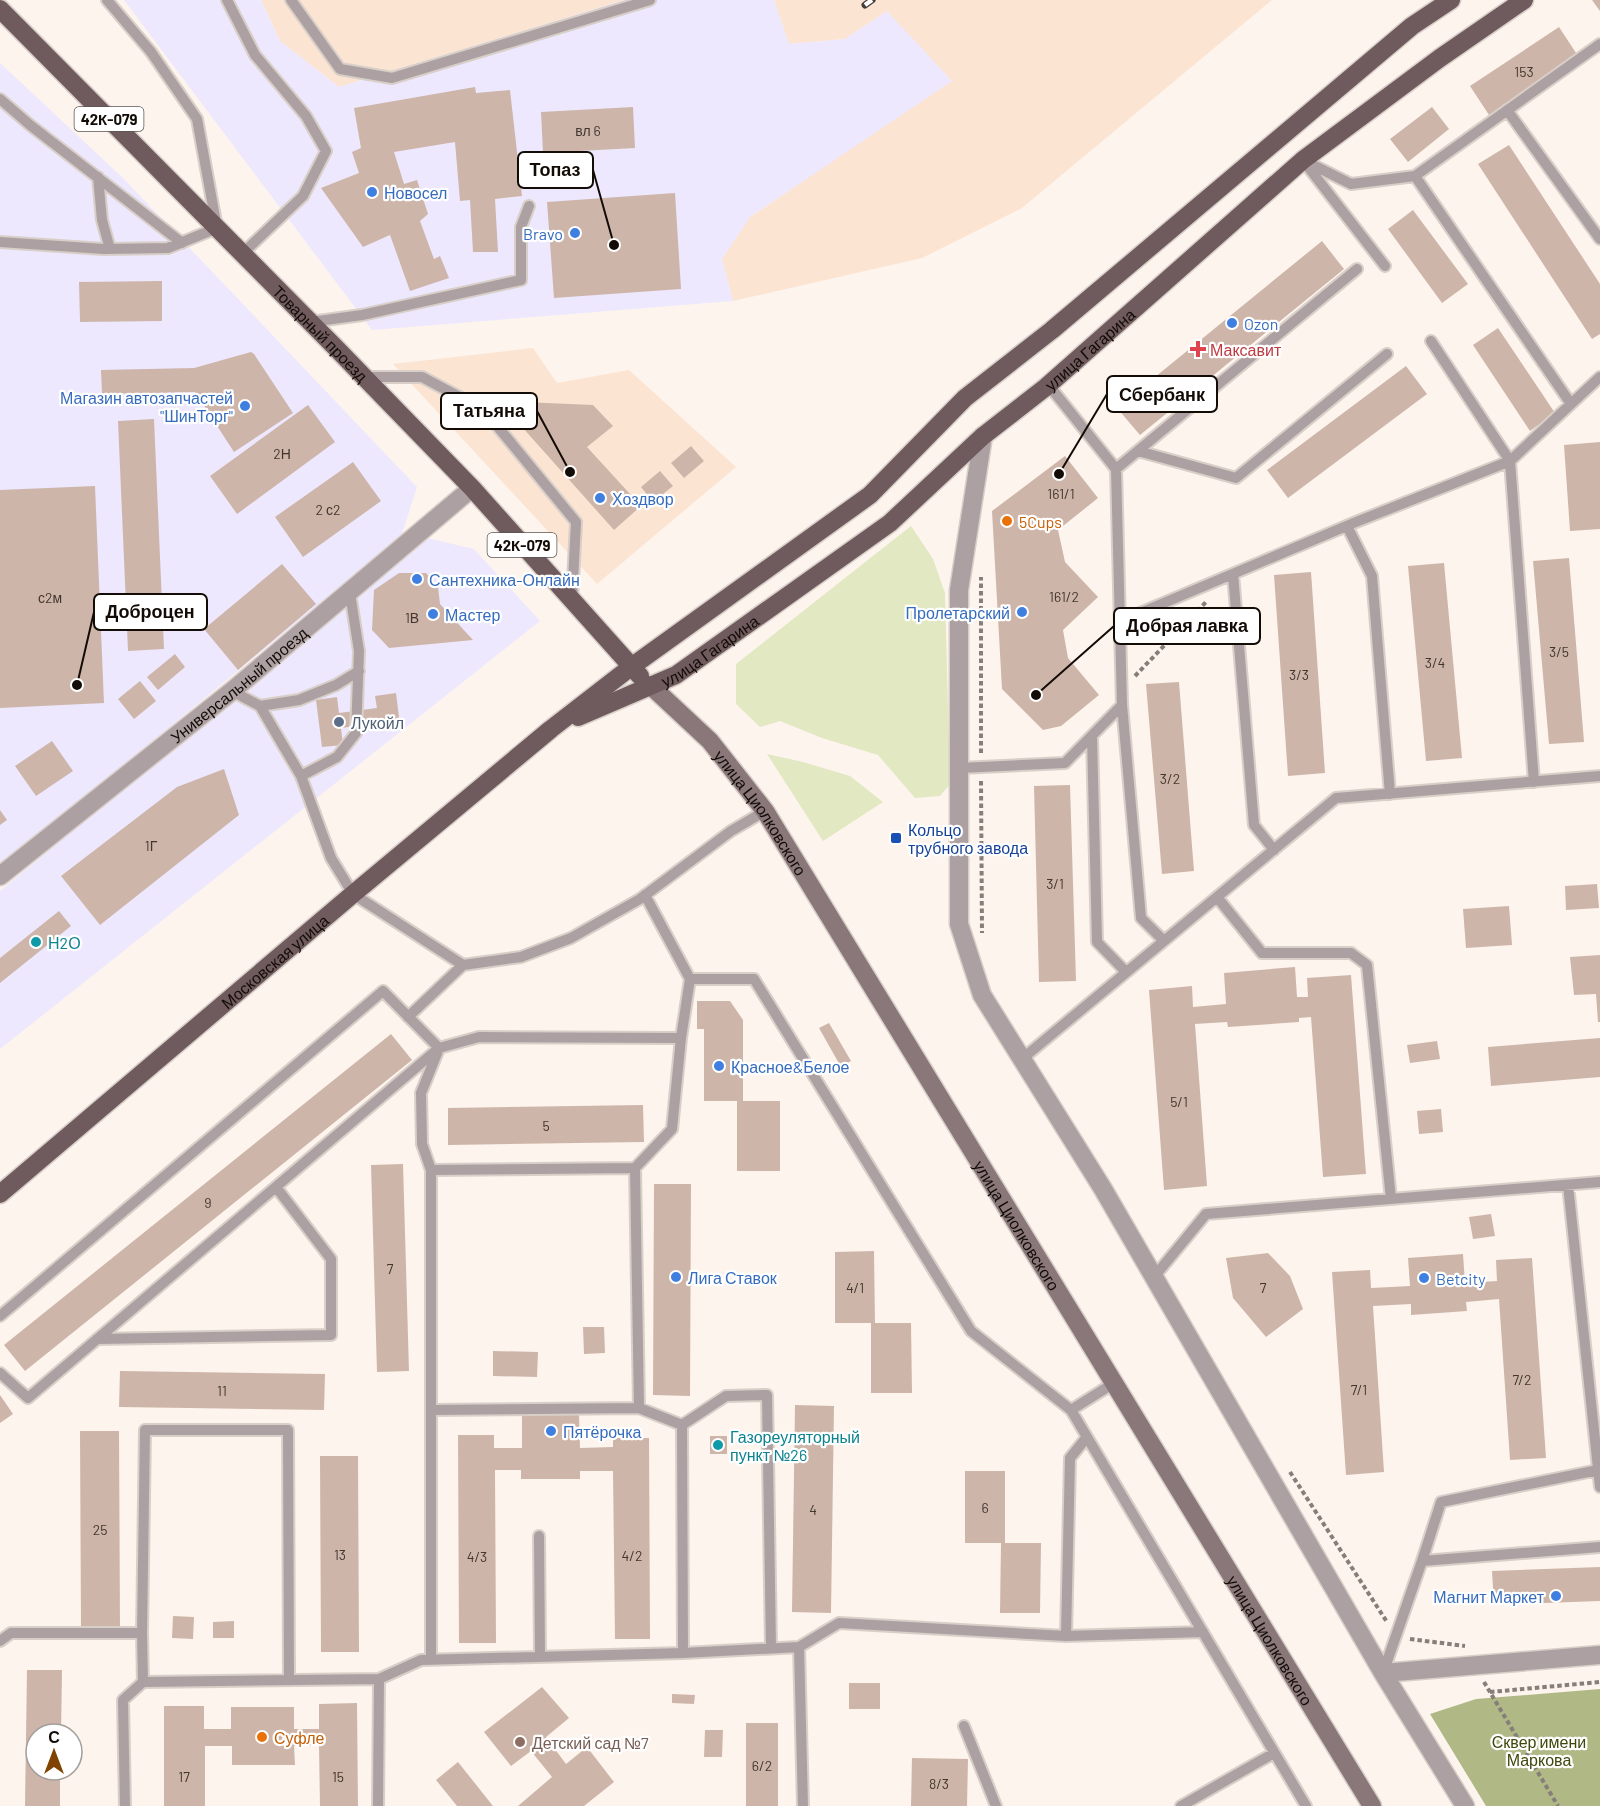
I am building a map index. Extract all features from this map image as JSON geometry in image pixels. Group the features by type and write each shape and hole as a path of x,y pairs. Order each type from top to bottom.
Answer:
{"main road":[{"name":"улица Гагарина","path":"632,667 870,495 965,398 1052,330 1412,26 1451,0"},
{"name":"улица Гагарина","path":"650,686 676,675 890,523 983,436 1046,387 1303,160 1440,58 1524,0"},
{"name":"Товарный проезд","path":"0,9 365,377 472,489 632,667"},
{"name":"улица Циолковского","path":"632,667 710,741 765,811 1372,1806"},
{"name":"Московская улица","path":"0,1194 353,894 551,729 632,667"},
{"name":"Московская улица","path":"551,729 650,686"}],"street":[{"path":"983,436 959,590 959,924 982,995 1103,1189 1383,1673 1466,1806"},
{"name":"Универсальный проезд","path":"0,876 232,691 472,489"},
{"path":"1383,1673 1475,1657 1600,1655"}],"lane":[{"path":"0,242 110,249 168,249 217,228 197,119 151,52 107,0"},
{"path":"227,0 255,55 306,116 326,151 303,196 242,254"},
{"path":"291,0 340,69 392,78 650,0"},
{"path":"1303,160 1351,184 1415,176 1600,44"},
{"path":"0,99 182,243"},
{"path":"1507,110 1600,239"},
{"path":"1303,160 1385,266"},
{"path":"1415,176 1571,405"},
{"path":"99,177 102,220 110,249"},
{"path":"310,322 362,315 521,280 521,227 529,206"},
{"path":"1116,469 1357,269"},
{"path":"1431,341 1510,461 1534,782"},
{"path":"1138,451 1236,478 1387,354"},
{"path":"365,377 422,377 484,410 576,522 572,601"},
{"path":"1120,621 1510,461 1600,377"},
{"path":"1046,387 1054,393 1116,469 1122,705 1141,918 1164,941"},
{"path":"1347,526 1372,576 1390,794"},
{"path":"1233,574 1254,825 1274,850"},
{"path":"301,776 336,757 356,733 359,672 350,593"},
{"path":"260,706 299,700 336,685 359,672"},
{"path":"232,691 260,706 301,776 331,858 353,894 463,965"},
{"path":"960,768 1065,763 1122,705"},
{"path":"1092,736 1096,942 1125,972"},
{"path":"1022,1059 1336,798 1600,777"},
{"path":"408,1017 463,965 521,957 561,941 645,895 731,831 765,811"},
{"path":"639,1408 635,1168 672,1129 681,1038 690,979 645,895"},
{"path":"1217,897 1262,954 1351,954 1367,965 1391,1199"},
{"path":"690,979 754,979 971,1331 1071,1410 1306,1806"},
{"path":"0,1317 383,991 439,1048"},
{"path":"0,1374 28,1398 439,1048 479,1037 681,1038"},
{"path":"431,1660 431,1170 422,1144 421,1093 439,1048"},
{"path":"431,1170 635,1168"},
{"path":"1154,1276 1206,1214 1600,1182"},
{"path":"1568,1185 1597,1439 1600,1487"},
{"path":"97,1339 331,1335 331,1259 276,1187"},
{"path":"1071,1410 1114,1383"},
{"path":"682,1425 726,1396 767,1395 771,1648"},
{"path":"431,1410 639,1408 682,1425"},
{"path":"682,1425 683,1653"},
{"path":"143,1682 141,1633 145,1430 288,1430 289,1680"},
{"path":"1066,1636 1070,1458 1088,1437"},
{"path":"1383,1673 1441,1503 1598,1470"},
{"path":"539,1536 540,1657"},
{"path":"1422,1561 1600,1547"},
{"path":"125,1806 123,1701 143,1682 379,1679 421,1660 683,1653 800,1647 839,1623 1066,1636 1203,1632"},
{"path":"0,1641 11,1633 141,1633"},
{"path":"800,1647 803,1806"},
{"path":"378,1806 379,1679"},
{"path":"964,1726 996,1806"},
{"path":"1181,1806 1274,1753"}],"path":[{"path":"981,570 982,934"},
{"path":"1122,689 1209,599"},
{"path":"1285,1463 1395,1637 1475,1657 1490,1692 1558,1806"},
{"path":"1490,1692 1600,1682"}],"shaded area":[{"path":"124,0 261,0 280,41 339,87 624,0 774,0 789,44 845,39 887,11 952,81 750,217 722,259 733,301 372,330"},
{"path":"261,0 624,0 339,87 280,41"},
{"path":"774,0 1272,0 1022,208 922,258 733,301 722,259 750,217 951,81 887,12 845,39 789,44"},
{"path":"0,63 121,176 417,487 401,537 0,866"},
{"path":"533,348 557,383 629,370 736,467 597,584 393,364"},
{"path":"427,538 474,549 540,621 0,1049 0,891"}],"green space":[{"path":"911,526 933,559 945,593 950,784 940,796 915,798 878,755 822,738 780,721 760,727 736,704 736,664"},
{"path":"767,754 850,776 883,802 823,841"},
{"name":"Сквер имени Маркова","path":"1600,1689 1600,1806 1486,1806 1430,1714 1476,1699"}],"building":[{"path":"1592,0 1600,0 1600,11"},
{"path":"1559,27 1578,56 1489,115 1470,86"},
{"name":"Новосел","path":"475,87 476,93 510,90 522,196 495,199 498,252 473,252 470,200 460,201 455,142 394,152 404,184 417,180 428,214 420,221 434,259 440,256 449,278 410,291 390,235 363,247 321,188 359,173 352,152 361,148 354,108"},
{"path":"633,107 635,148 543,153 541,112"},
{"path":"1432,107 1449,129 1408,162 1390,139"},
{"path":"1509,145 1600,284 1600,334 1592,339 1478,164"},
{"path":"675,193 681,289 554,298 547,202"},
{"path":"1413,210 1468,284 1442,303 1388,229"},
{"path":"1322,241 1344,269 1140,435 1117,408"},
{"path":"162,281 162,321 80,322 79,282"},
{"path":"1498,328 1555,413 1530,431 1473,345"},
{"path":"251,352 293,413 234,452 195,392 102,394 101,370 194,368"},
{"path":"1406,366 1427,394 1288,498 1267,470"},
{"path":"524,402 593,405 613,426 587,447 641,506 614,530 514,418"},
{"path":"308,405 335,442 237,514 210,476"},
{"path":"154,419 164,649 128,651 118,421"},
{"path":"1600,442 1600,529 1570,531 1564,445"},
{"path":"691,446 704,461 684,478 671,463"},
{"name":"Пролетарский","path":"1065,456 1098,498 1058,530 1065,562 1098,597 1063,630 1068,658 1099,695 1061,726 1043,730 1002,689 992,511"},
{"path":"353,462 381,501 303,557 275,517"},
{"path":"660,471 673,486 653,502 641,487"},
{"path":"95,486 104,703 0,708 0,490"},
{"path":"1569,558 1584,742 1549,744 1533,561"},
{"path":"1444,563 1462,758 1426,761 1408,566"},
{"path":"282,564 316,604 238,670 204,629"},
{"path":"1311,572 1325,773 1288,776 1274,575"},
{"path":"399,573 426,573 438,587 440,604 473,640 389,648 372,630 374,590"},
{"path":"175,654 185,667 158,690 147,677"},
{"path":"140,681 156,701 134,719 118,699"},
{"path":"1179,682 1194,871 1162,874 1146,684"},
{"path":"396,693 400,725 380,727 379,723 341,728 343,745 322,747 316,700 337,697 339,713 377,708 375,696"},
{"path":"52,741 73,771 36,796 15,766"},
{"path":"224,769 239,815 100,925 61,876 177,787"},
{"path":"1070,785 1076,981 1039,982 1034,786"},
{"path":"0,810 7,820 0,825"},
{"path":"1597,884 1599,908 1566,910 1565,886"},
{"path":"1509,906 1512,945 1466,948 1463,909"},
{"name":"Н2О","path":"59,911 71,926 0,983 0,958"},
{"path":"1600,955 1600,1022 1598,1022 1596,994 1574,995 1570,957"},
{"path":"1295,967 1297,997 1308,997 1307,978 1351,975 1366,1174 1323,1177 1311,1017 1299,1018 1299,1022 1228,1027 1227,1022 1195,1024 1207,1186 1164,1190 1149,990 1192,986 1193,1007 1226,1004 1224,973"},
{"path":"697,1001 730,1001 743,1020 743,1101 780,1101 780,1171 737,1171 737,1101 704,1101 704,1029 697,1029"},
{"path":"829,1023 851,1061 841,1067 819,1028"},
{"path":"391,1034 412,1060 25,1371 4,1345"},
{"path":"1600,1038 1600,1077 1491,1086 1488,1047"},
{"path":"1437,1041 1440,1059 1410,1063 1407,1045"},
{"path":"643,1105 644,1142 448,1145 448,1108"},
{"path":"1441,1109 1443,1132 1419,1134 1417,1111"},
{"path":"403,1164 409,1371 377,1372 371,1165"},
{"path":"654,1184 691,1184 690,1396 653,1395"},
{"path":"1491,1214 1495,1236 1473,1239 1469,1217"},
{"path":"874,1251 875,1323 911,1323 912,1393 871,1393 871,1323 835,1323 835,1252"},
{"path":"1268,1253 1290,1276 1303,1309 1266,1337 1233,1298 1226,1258"},
{"path":"1463,1254 1465,1283 1497,1281 1496,1260 1532,1258 1546,1458 1510,1460 1499,1299 1466,1302 1467,1311 1411,1315 1411,1304 1373,1306 1384,1472 1346,1475 1332,1272 1370,1270 1371,1288 1410,1286 1408,1258"},
{"path":"583,1327 604,1327 605,1353 584,1354"},
{"path":"493,1351 538,1352 537,1377 493,1376"},
{"path":"120,1371 325,1374 324,1410 119,1407"},
{"path":"0,1395 13,1414 0,1423"},
{"path":"795,1405 834,1406 831,1613 792,1612"},
{"path":"522,1414 579,1414 580,1448 613,1447 613,1438 649,1438 650,1639 615,1639 613,1471 580,1471 580,1479 521,1479 521,1470 495,1470 496,1643 459,1643 458,1435 494,1435 494,1448 522,1448"},
{"path":"80,1431 119,1431 120,1627 81,1627"},
{"name":"Газореуляторный пункт №26","path":"710,1436 727,1436 727,1454 710,1454"},
{"path":"320,1456 358,1456 359,1652 321,1652"},
{"path":"965,1471 1005,1471 1005,1543 1041,1543 1040,1613 1000,1613 1001,1543 965,1543"},
{"path":"1600,1567 1600,1601 1494,1605 1492,1571"},
{"path":"173,1616 194,1617 193,1639 172,1638"},
{"path":"234,1621 234,1638 213,1638 213,1622"},
{"path":"27,1670 62,1670 61,1722 26,1722"},
{"path":"849,1683 880,1683 880,1709 849,1709"},
{"name":"Детский сад №7","path":"542,1687 569,1718 546,1737 566,1764 587,1747 614,1782 584,1806 518,1806 552,1777 531,1751 511,1766 484,1732"},
{"path":"672,1694 695,1695 694,1704 672,1703"},
{"path":"357,1703 358,1806 320,1806 319,1745 294,1746 295,1765 232,1765 232,1746 205,1746 205,1806 164,1806 164,1706 204,1706 204,1729 231,1729 231,1707 294,1707 294,1729 319,1729 319,1704"},
{"path":"746,1723 778,1723 778,1806 746,1806"},
{"path":"705,1730 723,1730 722,1757 704,1757"},
{"path":"912,1758 968,1759 967,1806 911,1806"},
{"path":"458,1762 493,1806 457,1806 436,1780"},
{"path":"25,1782 60,1782 60,1806 25,1806"}],"railway":[{"path":"865,5 872,0"}],"place":[{"name":"Новосел","path":"372,192"},
{"name":"Bravo","path":"575,233"},
{"name":"Топаз","path":"614,245"},
{"name":"Ozon","path":"1232,323"},
{"name":"Максавит","path":"1198,349"},
{"name":"Магазин автозапчастей \"ШинТорг\"","path":"245,406"},
{"name":"Татьяна","path":"570,472"},
{"name":"Сбербанк","path":"1059,474"},
{"name":"Хоздвор","path":"600,498"},
{"name":"5Cups","path":"1007,521"},
{"name":"Сантехника-Онлайн","path":"417,579"},
{"name":"Пролетарский","path":"1022,612"},
{"name":"Мастер","path":"433,614"},
{"name":"Доброцен","path":"77,685"},
{"name":"Добрая лавка","path":"1036,695"},
{"name":"Лукойл","path":"339,722"},
{"name":"Кольцо трубного завода","path":"896,838"},
{"name":"Н2О","path":"36,942"},
{"name":"Красное&Белое","path":"719,1066"},
{"name":"Лига Ставок","path":"676,1277"},
{"name":"Betcity","path":"1424,1278"},
{"name":"Пятёрочка","path":"551,1431"},
{"name":"Газореуляторный пункт №26","path":"718,1445"},
{"name":"Магнит Маркет","path":"1556,1596"},
{"name":"Суфле","path":"262,1737"},
{"name":"Детский сад №7","path":"520,1742"}]}
